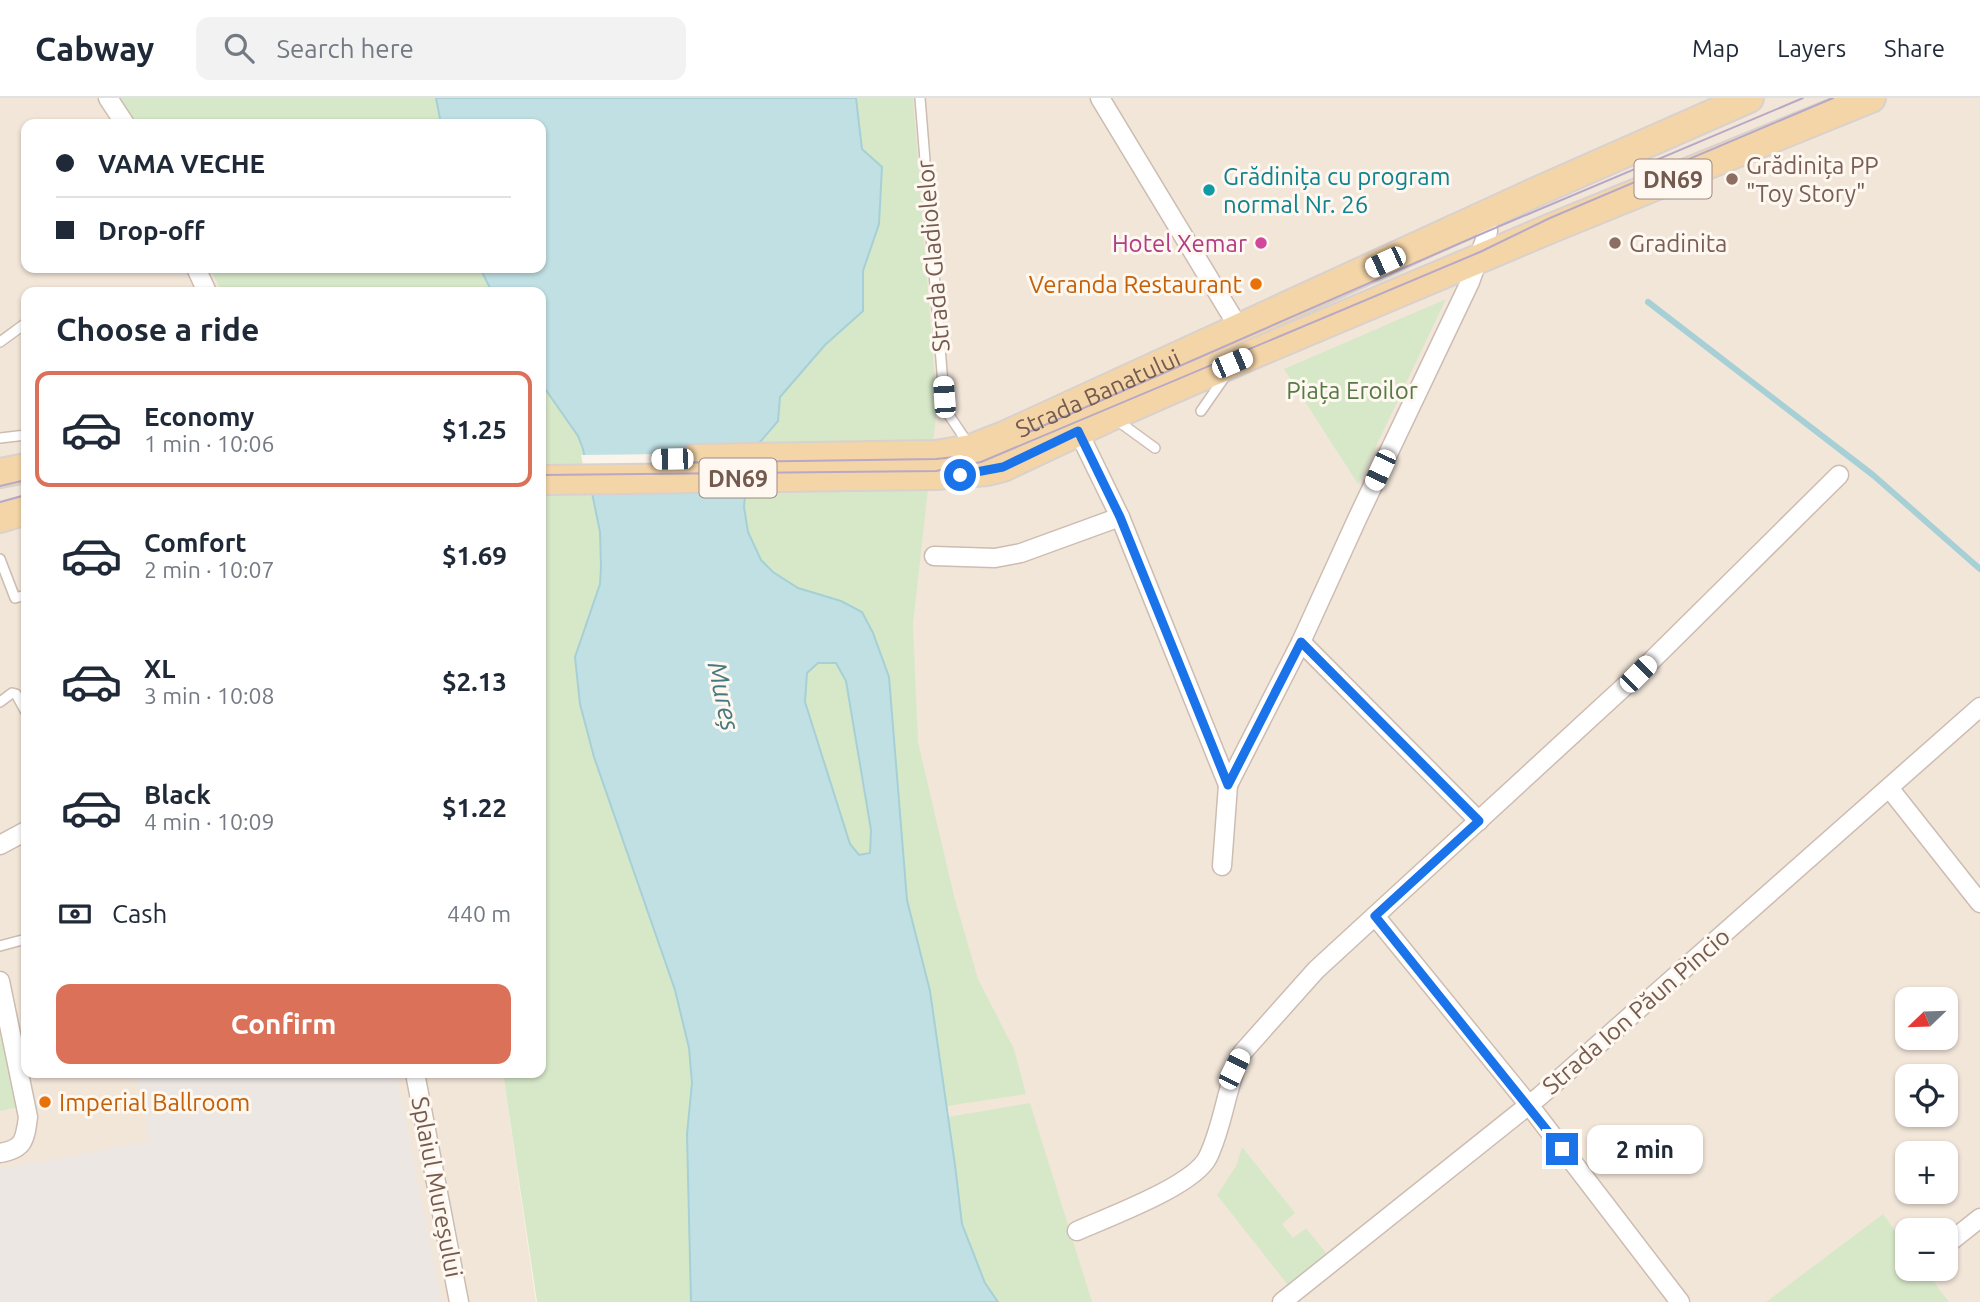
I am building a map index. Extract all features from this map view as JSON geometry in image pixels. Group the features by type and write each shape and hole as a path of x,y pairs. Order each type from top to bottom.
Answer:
{"main road":[{"name":"DN69","path":"1486,216 1749,98"},
{"name":"DN69","path":"1478,261 1566,222 1871,98"},
{"name":"Strada Banatului","path":"936,465 1486,216"},
{"name":"Strada Banatului","path":"936,465 987,471 1003,467 1232,363 1478,261"},
{"name":"DN69","path":"546,461 936,465"},
{"name":"DN69","path":"546,480 936,465"},
{"path":"0,473 21,469"},
{"path":"0,518 21,512"}],"street":[{"path":"108,98 122,119"},
{"path":"1100,98 1240,328"},
{"path":"1222,866 1228,785 1301,642 1470,282 1488,231 1486,216"},
{"path":"1078,431 1120,517 1228,785"},
{"path":"1077,1231 1168,1188 1204,1164 1215,1139 1234,1069 1242,1054 1316,970 1638,674 1839,475"},
{"path":"934,556 995,558 1021,553 1120,517"},
{"path":"1301,642 1479,821"},
{"name":"Strada Ion Păun Pincio","path":"1282,1302 1529,1105 1980,708"},
{"path":"1890,789 1980,903"},
{"path":"0,845 21,834"},
{"path":"1375,916 1529,1105 1680,1302"},
{"path":"0,981 28,1117 26,1134 21,1145 7,1152"},
{"name":"Splaiul Mureșului","path":"416,1078 458,1302"},
{"path":"1958,1235 1980,1218"}],"lane":[{"name":"Strada Gladiolelor","path":"920,98 944,397 947,412 971,449"},
{"path":"0,342 21,327"},
{"path":"1201,411 1232,363"},
{"path":"1111,416 1154,448"},
{"path":"0,438 21,436"},
{"path":"0,559 15,598 21,597"},
{"path":"0,702 12,693 16,694 21,703"},
{"path":"0,946 21,940"}],"shaded area":[{"path":"0,98 117,98 132,119 21,119 21,273 212,273 219,287 21,287 21,1078 504,1078 536,1302 0,1302"},
{"path":"856,98 1980,98 1980,1302 998,1302 985,1283 969,1245 930,991"},
{"path":"137,1078 397,1078 442,1302 0,1302 0,1169 150,1141"}],"green space":[{"path":"117,98 436,98 440,119 132,119"},
{"path":"856,98 913,98 937,407 913,625 918,742 954,896 978,979 1014,1049 1026,1094 947,1106 930,991 907,900 889,677 873,633 841,601 797,588 773,572 761,560 748,532 744,507 749,455 778,422 780,397 825,345 863,311 863,271 879,224 862,149"},
{"path":"212,273 482,273 490,287 219,287"},
{"name":"Piața Eroilor","path":"1446,299 1358,484 1284,369"},
{"path":"546,390 578,436 583,449 600,532 600,584 591,610 689,1048 692,1083 687,1134 691,1302 537,1302 504,1078 546,1078"},
{"path":"818,663 836,663 846,681 871,830 870,853 859,855 850,844 805,702 807,673"},
{"path":"0,1023 18,1107 0,1111"},
{"path":"1030,1103 1092,1302 998,1302 985,1283 962,1224 948,1117"},
{"path":"1242,1147 1295,1213 1282,1224 1293,1238 1306,1228 1327,1254 1288,1285 1217,1195 1236,1166"},
{"path":"1883,1214 1895,1230 1895,1281 1933,1281 1949,1302 1766,1302"}],"water":[{"name":"Mureș","path":"436,98 856,98 862,149 882,167 879,224 863,271 863,311 825,345 780,397 778,421 749,455 744,507 748,532 761,560 773,572 798,588 841,601 862,612 873,633 889,677 907,900 930,991 962,1224 985,1283 998,1302 691,1302 687,1134 692,1083 689,1048 675,990 594,757 580,704 575,657 600,584 600,532 583,449 578,436 546,390 546,287 490,287 482,273 546,273 546,119 440,119","holes":["818,663 836,663 846,681 871,830 870,853 859,855 850,844 805,702 807,673"]}],"pier":[{"path":"755,453 587,486 581,455"}],"waterway":[{"path":"1648,302 1873,475 1980,569"}],"tram line":[{"path":"1029,432 1488,231 1803,98"},
{"path":"546,475 936,471 981,462 1480,252 1550,218 1833,98"},
{"path":"656,463 936,459 964,456"},
{"path":"0,486 21,481"},
{"path":"0,502 21,496"}],"place":[{"name":"Grădinița PP \"Toy Story\"","path":"1732,179"},
{"name":"Grădinița cu program normal Nr. 26","path":"1209,190"},
{"name":"Hotel Xemar","path":"1261,243"},
{"name":"Gradinita","path":"1615,243"},
{"name":"Veranda Restaurant","path":"1256,284"},
{"name":"Imperial Ballroom","path":"45,1102"}],"route":[{"path":"960,475 1003,467 1078,431 1120,517 1228,785 1301,642 1479,821 1375,916 1562,1149"}]}
